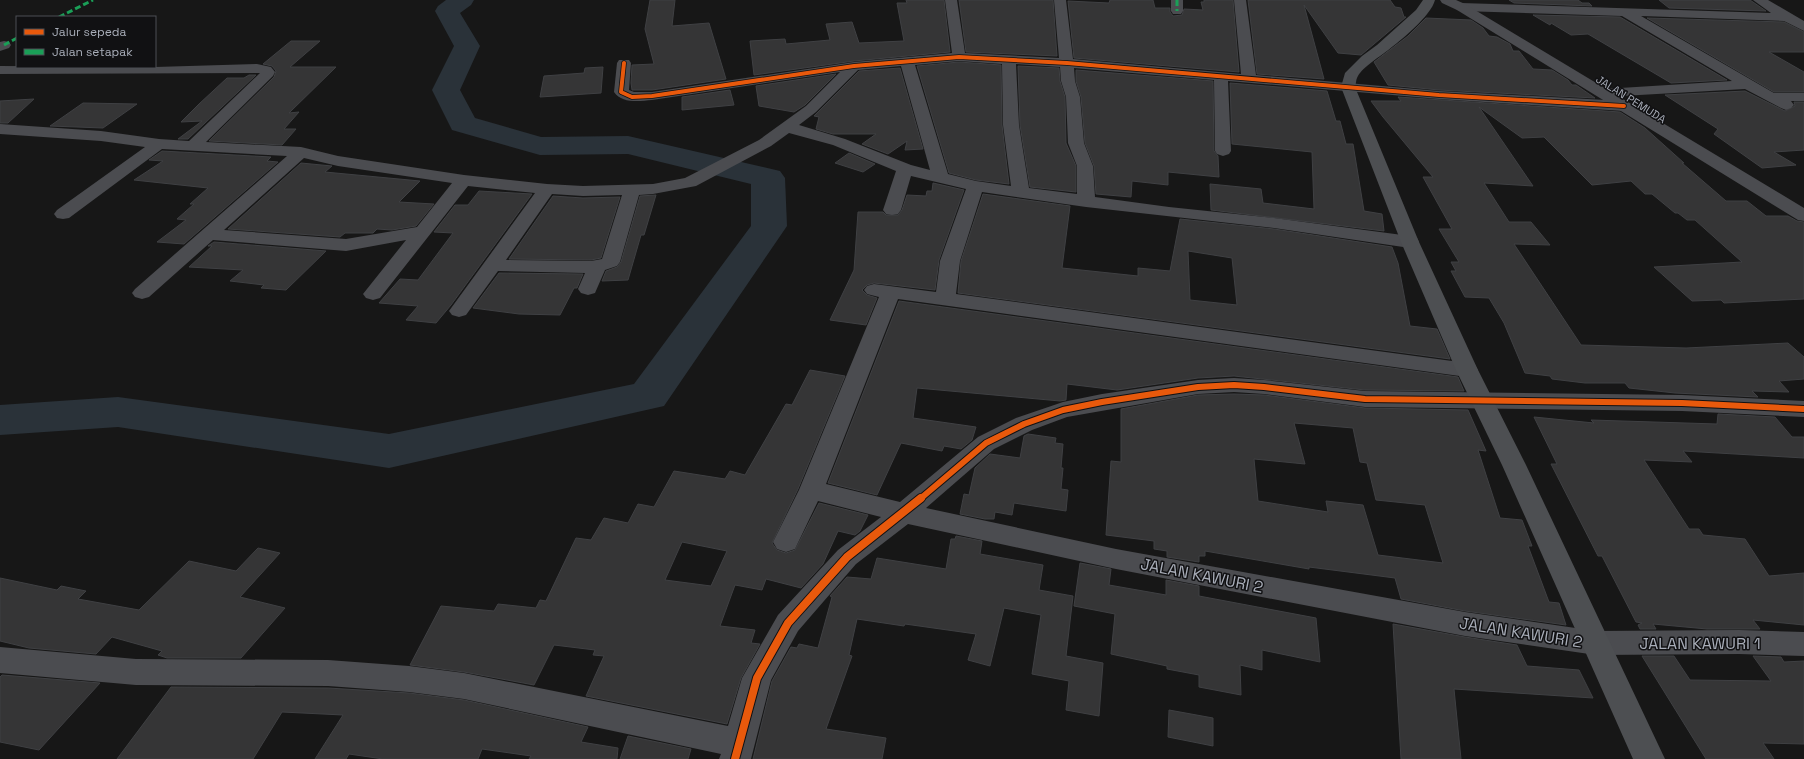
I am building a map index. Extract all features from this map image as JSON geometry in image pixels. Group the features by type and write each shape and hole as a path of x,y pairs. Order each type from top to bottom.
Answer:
{"main road":[{"path":"1429,0 1421,13 1350,76 1348,87 1410,242 1467,370 1483,401 1649,759"}],"street":[{"path":"951,0 959,57"},
{"path":"1060,0 1068,81 1073,97 1076,143 1085,166 1086,202"},
{"path":"1240,0 1249,78"},
{"name":"JALAN PEMUDA","path":"1446,0 1461,7 1604,93 1804,216"},
{"path":"1608,0 1624,12 1786,105"},
{"path":"1759,0 1804,27"},
{"path":"1461,7 1788,17"},
{"path":"624,63 621,92 626,95 640,97 854,66 959,57 1067,63 1446,96 1624,106"},
{"path":"1009,59 1011,125 1021,192"},
{"path":"907,61 940,177"},
{"path":"0,129 101,136 159,144 301,152 338,161 464,180 547,189 583,191 653,189 690,182 765,143 824,97 854,66"},
{"path":"0,70 159,70 257,68 266,70 268,72 266,76 193,146"},
{"path":"1221,76 1223,151"},
{"path":"1604,93 1748,84"},
{"path":"1772,97 1804,97"},
{"path":"787,127 839,142 905,170 976,186 1086,202 1274,224 1410,242"},
{"path":"63,214 159,144"},
{"path":"142,293 301,152"},
{"path":"892,210 905,170"},
{"path":"373,294 464,180"},
{"path":"945,299 950,262 956,240 976,186"},
{"path":"459,310 547,189"},
{"path":"492,265 597,266 610,262 632,190"},
{"path":"207,234 346,245 422,232"},
{"path":"588,289 597,266"},
{"path":"786,542 811,490 849,393 883,291 1467,370"},
{"path":"0,660 136,672 328,673 409,679 464,686 737,751 757,678 788,623 847,557 904,513 986,443 1024,424 1063,410 1102,402 1198,387 1234,386 1264,387 1365,399 1682,403 1804,409"},
{"name":"JALAN KAWURI 2","path":"811,490 904,513 1124,560 1465,624 1596,643"},
{"name":"JALAN KAWURI 1","path":"1596,643 1738,642 1804,644"}],"building":[{"path":"650,0 675,0 672,26 709,23 726,79 652,90 632,90 632,65 654,64 645,29"},
{"path":"906,0 944,0 950,52 854,61 754,75 750,41 785,39 786,44 830,40 826,24 852,22 859,43 904,41 897,3 907,3"},
{"path":"959,0 1053,0 1057,56 966,52"},
{"path":"1110,0 1153,0 1155,8 1170,8 1170,12 1173,16 1182,15 1184,9 1203,10 1201,2 1204,2 1204,0 1233,0 1239,72 1074,58 1068,1 1109,3"},
{"path":"1248,0 1390,0 1395,7 1401,8 1404,17 1406,17 1361,55 1338,53 1304,5 1324,79 1257,74"},
{"path":"1509,0 1578,0 1582,3 1589,3 1592,6 1514,3"},
{"path":"1659,0 1750,0 1766,11 1669,8"},
{"path":"1533,15 1620,17 1727,80 1671,83 1588,34 1571,35 1551,23 1550,25"},
{"path":"1426,18 1471,20 1483,28 1489,36 1497,37 1510,44 1513,51 1519,51 1533,69 1552,70 1568,80 1572,85 1576,85 1595,98 1439,90 1388,85 1374,62 1408,36"},
{"path":"1647,18 1784,22 1804,32 1804,52 1769,52 1804,72 1804,92 1774,92"},
{"path":"291,41 320,41 290,67 336,67 289,113 299,112 284,129 296,129 282,145 209,141 274,77 276,71 272,66 263,64"},
{"path":"959,62 1001,65 1002,125 1009,184 976,180 949,173 917,66"},
{"path":"1018,66 1059,68 1060,81 1065,97 1066,143 1076,166 1076,192 1030,187 1020,125"},
{"path":"603,67 601,93 540,97 544,76 584,73 585,68"},
{"path":"900,68 923,149 905,150 907,141 888,154 862,144 876,134 833,134 816,129 819,117 814,116 859,71"},
{"path":"1076,70 1213,81 1214,151 1218,156 1219,177 1168,172 1168,185 1132,181 1131,197 1096,194 1094,166 1085,143 1081,97 1076,81"},
{"path":"836,74 805,105 794,112 759,106 756,86"},
{"path":"249,75 256,75 188,139 178,139 202,121 181,122 227,78 244,78"},
{"path":"1230,83 1327,91 1336,121 1340,121 1346,144 1353,144 1364,211 1382,214 1384,231 1211,210 1210,184 1261,189 1263,203 1314,209 1312,152 1232,144"},
{"path":"730,90 734,105 682,110 682,97"},
{"path":"1745,91 1785,111 1795,106 1794,102 1804,102 1804,150 1774,152 1796,165 1762,168 1714,134 1718,129 1665,95"},
{"path":"1398,97 1620,112 1645,128 1684,163 1682,163 1726,201 1747,201 1766,216 1788,216 1797,221 1804,222 1804,299 1724,303 1721,300 1692,301 1654,267 1742,262 1695,220 1687,220 1678,213 1675,213 1652,194 1645,194 1631,181 1592,185 1544,137 1522,138 1479,107 1533,186 1484,183 1509,222 1531,222 1550,245 1514,244 1581,345 1686,348 1788,343 1804,357 1804,379 1779,381 1789,392 1752,391 1758,397 1675,393 1629,388 1625,383 1585,383 1552,379 1550,376 1525,373 1504,323 1489,298 1465,297 1451,271 1456,271 1451,262 1459,262 1439,229 1452,229 1423,177 1433,177 1371,101 1401,101"},
{"path":"34,99 8,123 0,123 0,101"},
{"path":"83,103 137,104 103,128 50,126"},
{"path":"162,151 271,157 267,161 278,162 184,244 157,242 186,220 177,219 194,204 190,204 208,188 134,180 163,161 149,160"},
{"path":"849,153 875,164 863,172 835,163"},
{"path":"301,163 332,166 325,172 420,181 399,202 434,204 416,226 392,230 377,229 373,233 345,233 340,237 228,229"},
{"path":"933,183 964,190 939,260 935,290 874,283 867,285 862,290 867,295 877,298 866,325 830,320 854,270 858,212 883,212 886,215 898,215 902,210 907,195 926,196 927,191 932,191"},
{"path":"479,191 532,194 451,305 436,323 406,320 418,306 379,303 400,279 418,280 453,233 434,232 455,205 468,205"},
{"path":"983,194 1070,206 1062,268 1138,276 1138,268 1170,271 1180,219 1274,229 1392,247 1398,263 1410,326 1437,329 1450,359 958,293 961,261","holes":["1188,251 1232,258 1237,305 1190,300"]},
{"path":"656,195 644,235 641,235 628,280 602,281 606,271 617,267 621,262 640,196"},
{"path":"553,196 583,198 620,197 601,258 591,260 509,259"},
{"path":"214,242 326,251 286,290 261,288 264,285 230,281 243,270 189,267 212,246 208,246"},
{"path":"499,273 583,274 577,288 574,288 560,315 519,314 473,308"},
{"path":"899,301 1458,377 1464,391 1365,390 1234,376 1198,378 1117,390 1067,384 1066,400 1060,401 917,388 913,418 976,427 972,440 961,449 944,446 942,451 901,443 877,495 828,483"},
{"path":"810,370 845,376 798,489 772,543 777,550 786,553 795,550 819,503 868,515 860,531 855,535 838,531 823,564 801,588 766,579 762,590 735,585 720,626 755,630 751,643 760,644 741,678 727,724 586,696 604,656 593,655 595,650 554,645 534,685 464,672 410,665 441,606 494,611 498,604 536,608 540,600 546,601 576,538 591,540 604,518 628,523 638,504 654,507 674,471 725,479 730,471 745,475 786,404 792,405","holes":["682,542 727,551 711,586 665,580"]},
{"path":"1198,395 1264,395 1365,408 1468,410 1486,451 1478,450 1500,518 1522,520 1532,546 1528,546 1549,602 1559,603 1566,625 1465,611 1401,599 1395,578 1309,567 1309,569 1205,551 1205,556 1199,556 1199,562 1167,557 1167,551 1154,549 1154,541 1106,535 1111,461 1121,462 1121,409","holes":["1294,423 1353,428 1360,462 1367,463 1376,500 1425,505 1443,563 1378,555 1363,505 1326,501 1328,512 1258,501 1254,459 1305,464"]},
{"path":"1718,414 1775,417 1792,437 1804,437 1804,458 1683,451 1692,462 1644,460 1689,529 1699,529 1703,535 1745,539 1769,576 1804,573 1804,625 1753,620 1760,629 1707,629 1653,624 1656,629 1640,629 1638,625 1642,623 1636,622 1602,556 1598,556 1551,464 1557,464 1534,417 1594,423 1591,420 1717,424"},
{"path":"1028,434 1056,438 1055,443 1063,444 1061,489 1068,490 1066,511 1014,503 1012,515 995,512 994,519 985,519 960,514 964,494 969,495 975,468 990,454 1020,458 1024,436"},
{"path":"956,536 982,541 980,554 1043,565 1039,590 1073,596 1066,656 1103,663 1099,716 1066,710 1069,681 1032,674 1041,615 1004,608 990,666 968,660 976,634 857,619 849,655 852,656 826,729 886,738 882,759 753,759 772,681 791,647 797,648 799,644 818,648 832,597 830,596 847,577 871,579 877,558 946,569 951,539 955,539"},
{"path":"258,548 280,553 240,597 285,608 241,658 167,658 158,655 162,651 112,637 96,654 29,648 0,641 0,578 57,590 61,586 86,591 78,599 139,610 189,561 236,571"},
{"path":"1080,563 1111,569 1109,585 1166,595 1166,580 1199,586 1199,596 1316,618 1320,662 1262,650 1262,670 1240,665 1241,695 1199,687 1199,675 1167,669 1167,666 1111,654 1115,614 1074,606"},
{"path":"1393,624 1517,645 1527,666 1579,670 1593,698 1454,689 1461,759 1401,759"},
{"path":"1642,656 1674,656 1690,680 1771,681 1753,656 1781,657 1784,662 1804,661 1804,744 1763,743 1774,759 1706,759"},
{"path":"2,675 100,683 39,750 0,742 0,677"},
{"path":"171,687 328,688 409,693 464,700 588,727 581,742 618,748 617,759 529,759 531,756 482,749 478,759 383,759 349,754 346,759 315,759 343,715 282,712 253,759 117,759"},
{"path":"1169,710 1213,718 1213,746 1168,737"},
{"path":"628,736 691,749 688,759 620,759"}],"waterway":[{"path":"0,420 118,412 389,451 649,396 769,226 768,178 628,145 540,146 463,124 446,90 467,46 447,11 462,0"}],"marked path":[{"path":"61,16 93,0"},
{"path":"1177,0 1177,11"},
{"path":"4,45 16,39"}],"cycle path":[{"path":"624,63 621,92 632,97 652,96 854,66 959,57 1067,63 1439,95 1624,106"},
{"path":"735,759 757,678 788,623 847,557 904,513 986,443 1024,424 1063,410 1102,402 1198,387 1234,385 1365,399 1682,403 1804,409"}]}
